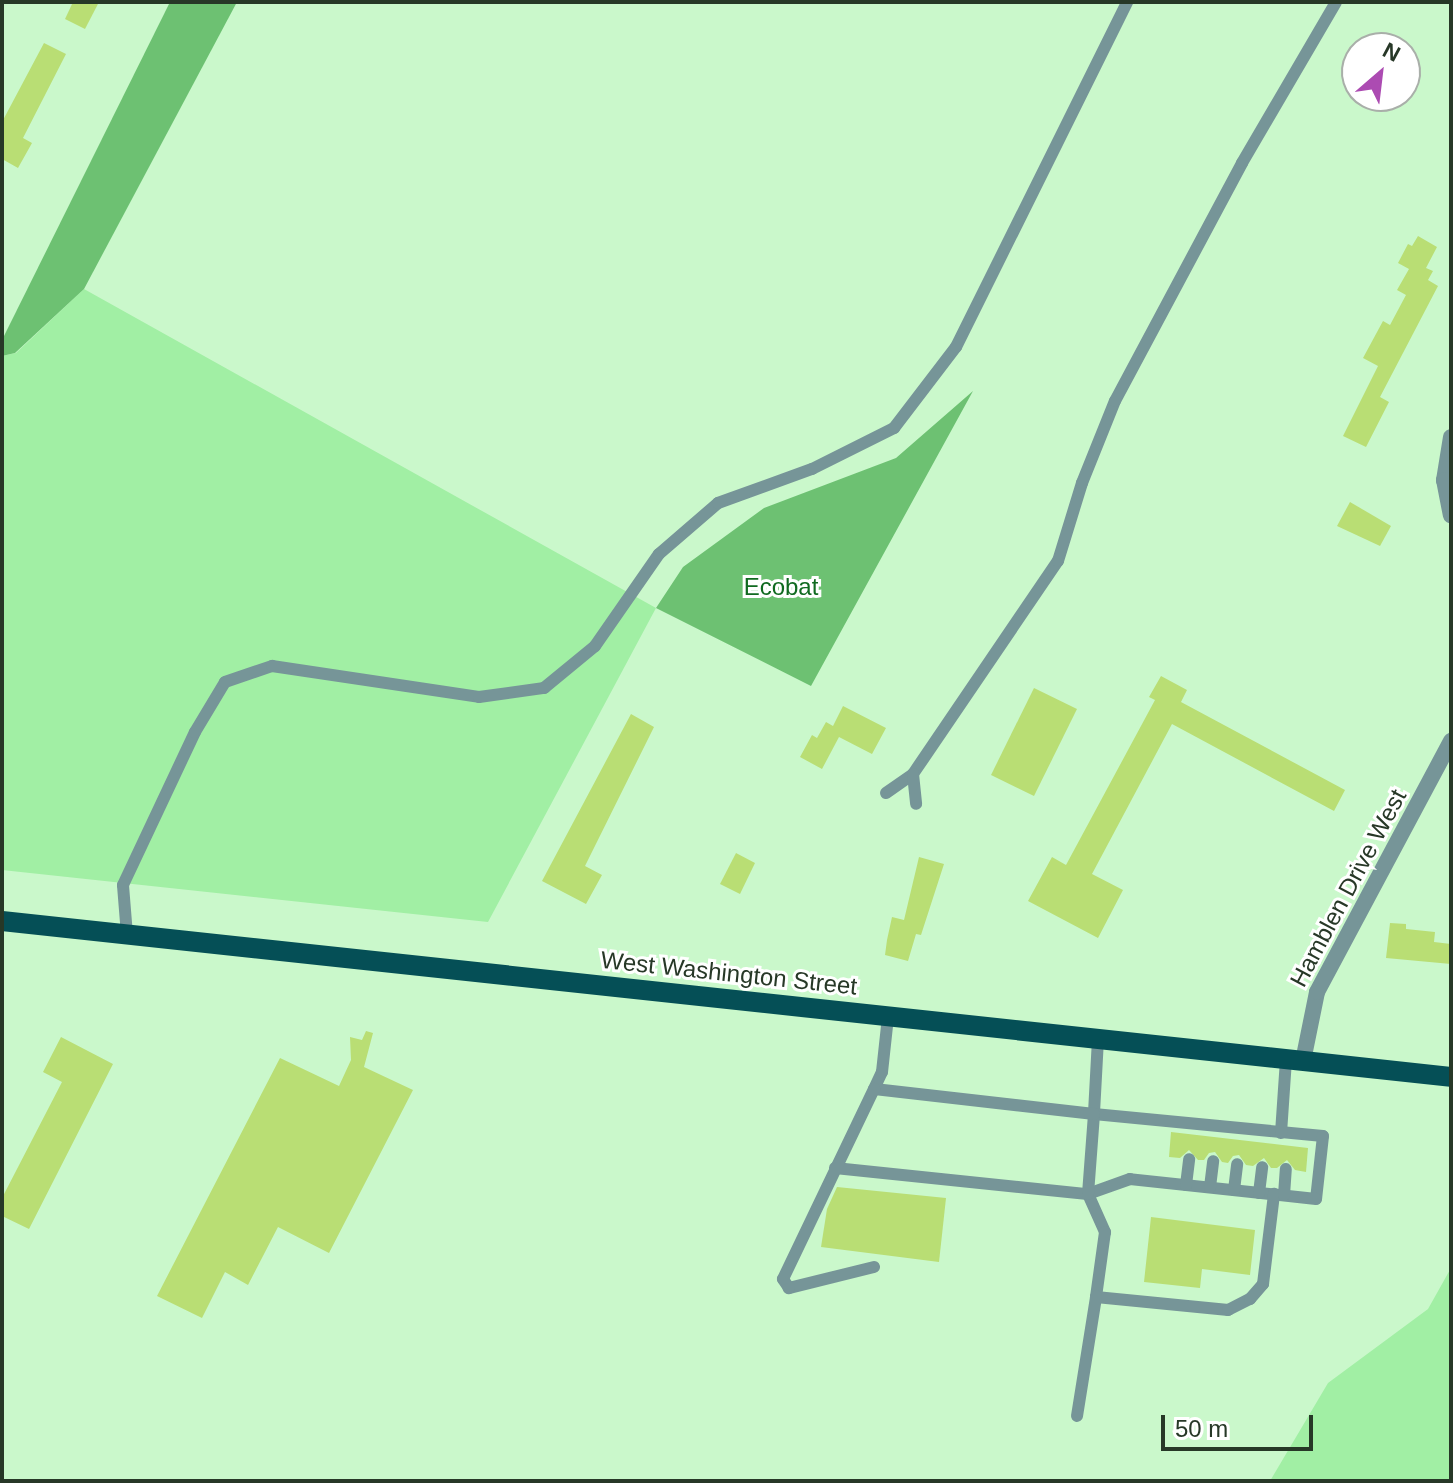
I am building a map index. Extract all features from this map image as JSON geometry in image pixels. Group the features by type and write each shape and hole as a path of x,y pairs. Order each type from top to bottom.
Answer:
{"main road":[{"name":"West Washington Street","path":"2,921 1451,1077"}],"street":[{"path":"1451,437 1444,480 1451,515"},
{"name":"Hamblen Drive West","path":"1294,1060 1317,992 1451,741"}],"lane":[{"path":"127,935 123,885 195,732 225,682 272,666 479,697 544,688 595,646 659,554 718,503 812,469 894,428 956,347 1127,2"},
{"path":"886,793 913,774 1058,561 1082,483 1115,401 1242,163 1336,2"},
{"path":"913,774 916,804"},
{"path":"874,1267 789,1288 783,1279 882,1072 888,1017"},
{"path":"1077,1416 1105,1232 1088,1194 1098,1039"},
{"path":"1286,1137 1294,1060"},
{"path":"835,1168 1088,1194 1130,1179 1316,1199 1323,1136 1265,1137 1217,1132 1094,1114 874,1089"},
{"path":"1186,1185 1189,1159"},
{"path":"1210,1187 1213,1161"},
{"path":"1234,1190 1237,1164"},
{"path":"1259,1193 1262,1167"},
{"path":"1096,1297 1228,1310 1250,1299 1263,1284 1286,1169"}],"green space":[{"path":"170,2 237,2 84,289 15,353 2,356 2,340"},
{"path":"84,289 656,608 488,922 2,870 2,356 16,353"},
{"name":"Ecobat","path":"973,391 811,686 656,608 683,567 764,508 896,458"},
{"path":"1451,1268 1451,1481 1270,1481 1328,1383 1428,1309"}],"building":[{"path":"73,2 99,2 85,29 65,19"},
{"path":"44,43 66,54 23,138 32,143 18,168 2,159 2,122"},
{"path":"1418,236 1437,247 1426,268 1433,271 1428,280 1438,286 1380,397 1389,402 1366,447 1343,436 1378,366 1363,358 1383,321 1390,325 1406,295 1397,290 1409,269 1398,263 1408,244 1412,246"},
{"path":"1350,502 1391,526 1380,546 1337,526"},
{"path":"1161,676 1187,690 1181,702 1345,790 1334,811 1172,724 1092,874 1123,890 1098,938 1028,901 1052,857 1066,865 1155,700 1149,697"},
{"path":"1034,688 1077,709 1034,796 991,775"},
{"path":"843,706 886,728 872,754 839,737 822,769 800,757 812,735 817,738 826,722 833,726"},
{"path":"631,714 654,727 585,866 602,875 586,904 542,881"},
{"path":"736,853 755,863 740,894 720,884"},
{"path":"919,857 944,864 921,935 916,934 908,961 885,955 892,917 904,920"},
{"path":"1390,923 1406,924 1406,929 1435,932 1434,942 1451,944 1451,964 1386,958"},
{"path":"366,1031 373,1033 364,1067 413,1090 329,1253 278,1227 248,1285 225,1272 202,1318 157,1296 280,1058 339,1086 351,1060 350,1037 362,1040"},
{"path":"61,1037 113,1064 29,1229 2,1216 2,1198 62,1082 43,1072"},
{"path":"1171,1132 1308,1148 1306,1172 1295,1170 1287,1160 1277,1168 1271,1168 1264,1158 1253,1166 1246,1165 1239,1155 1233,1156 1228,1163 1222,1162 1215,1152 1209,1153 1204,1160 1198,1160 1189,1150 1180,1158 1169,1157"},
{"path":"837,1187 946,1198 939,1262 821,1247 827,1209"},
{"path":"1151,1217 1255,1230 1250,1275 1202,1269 1200,1288 1144,1282"}]}
